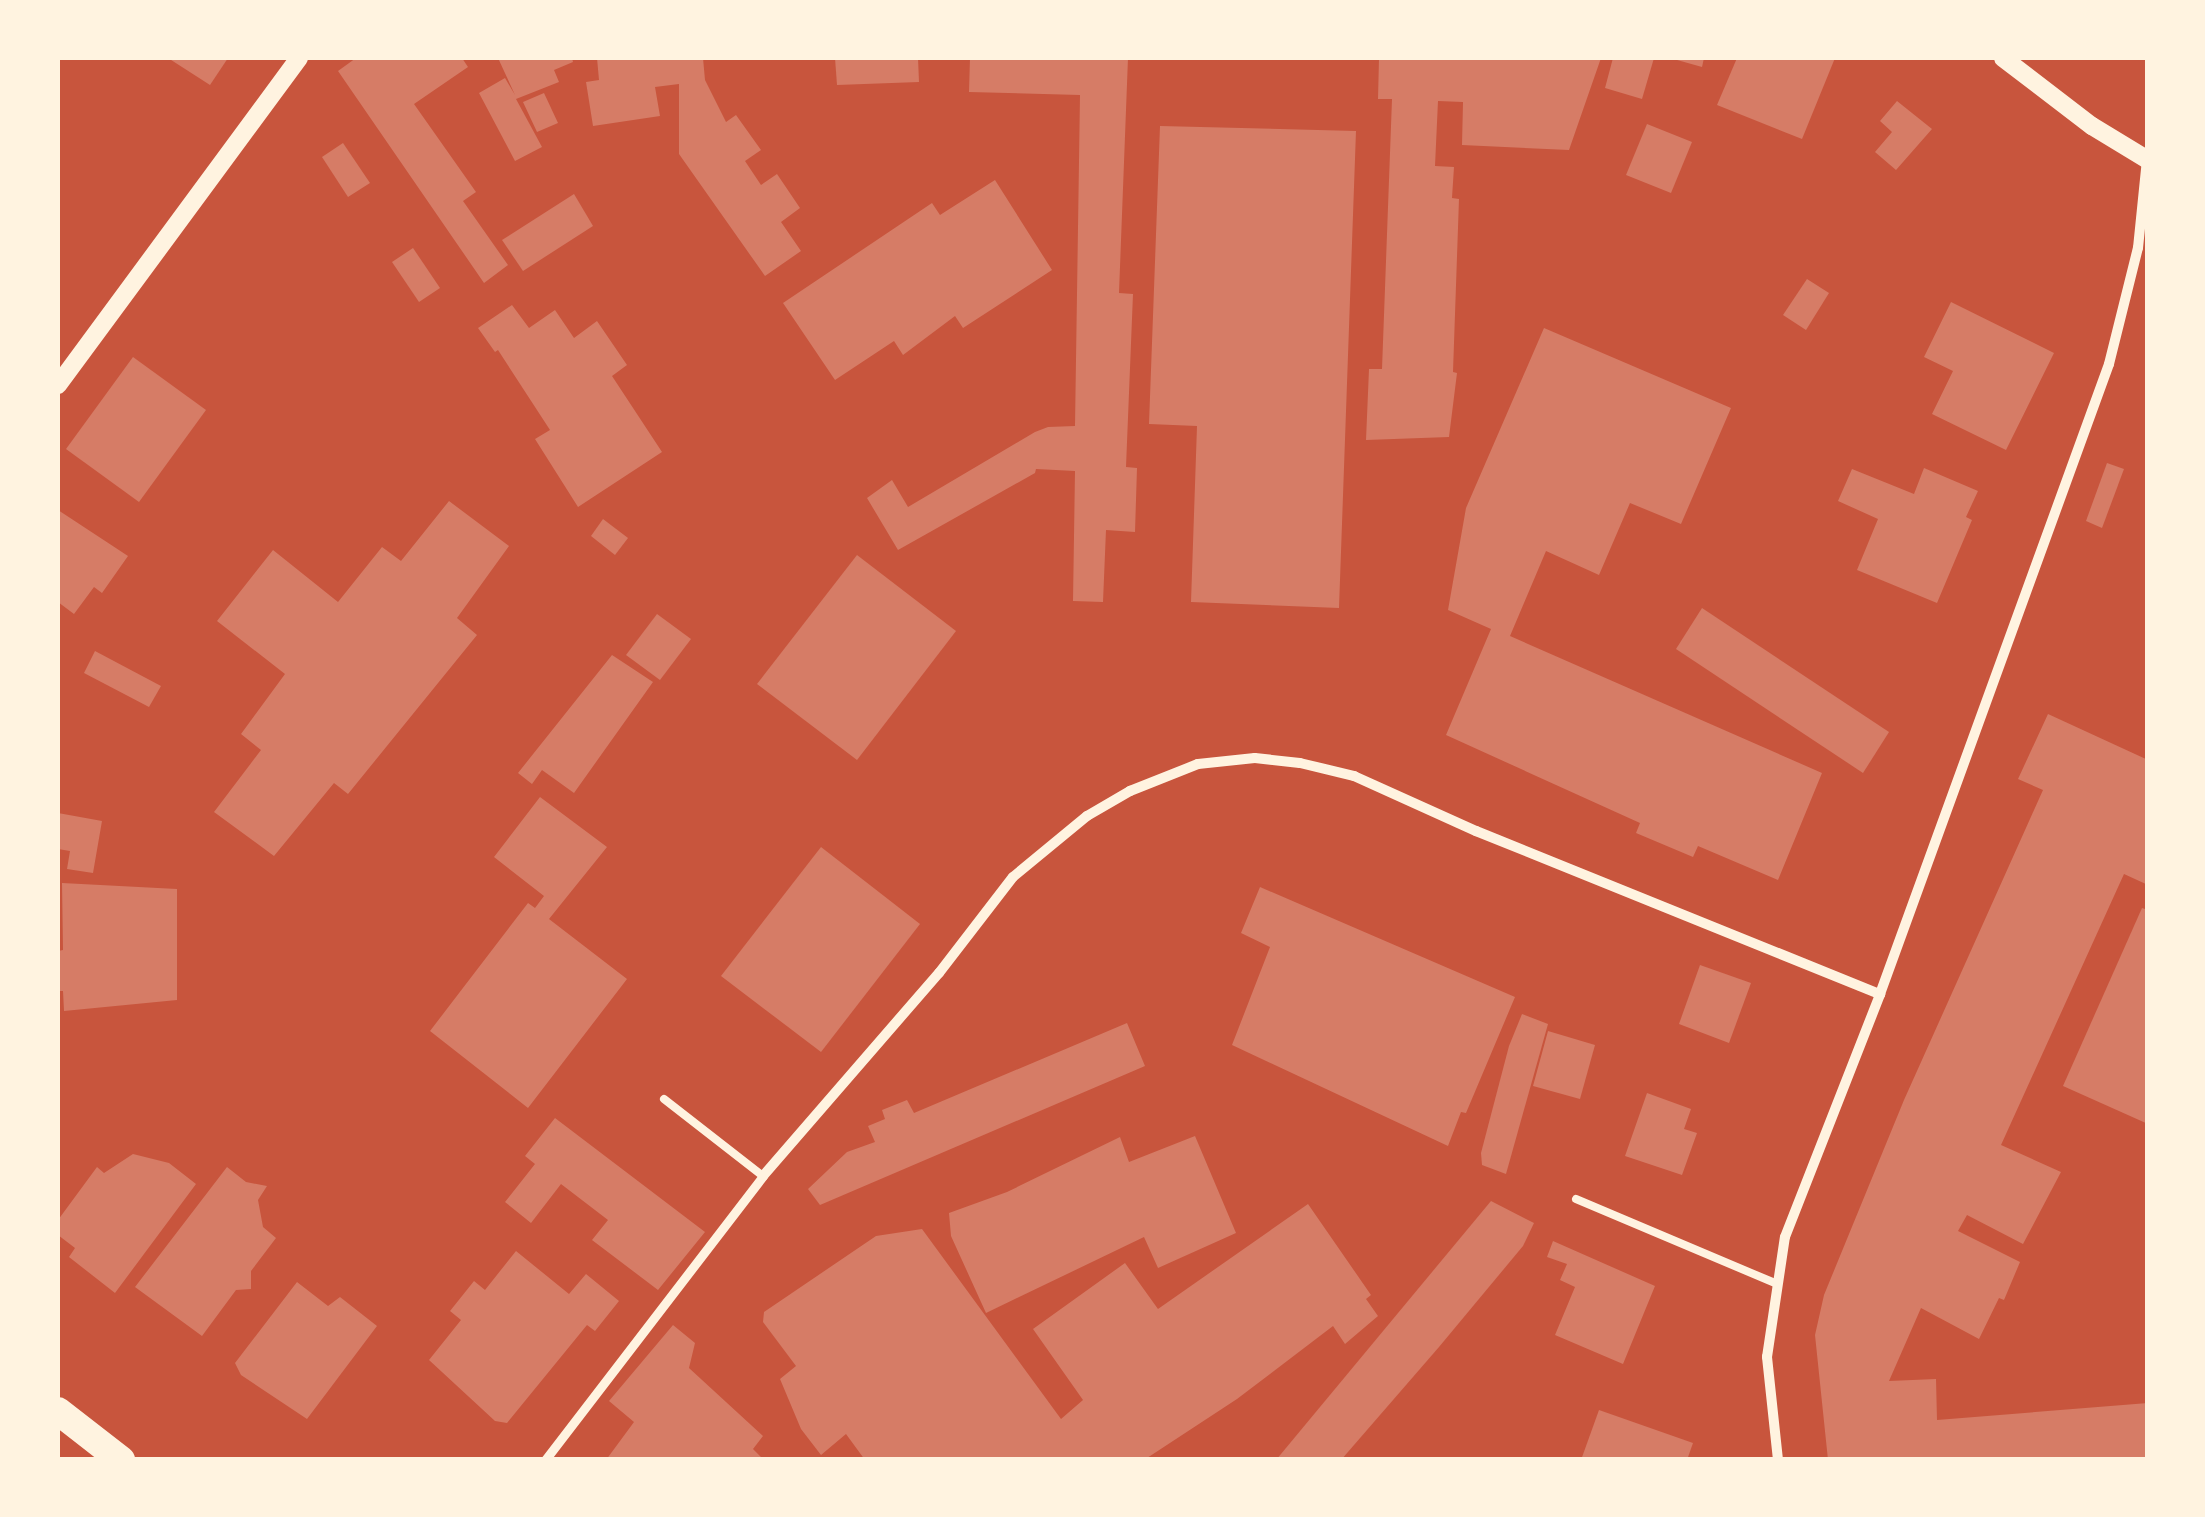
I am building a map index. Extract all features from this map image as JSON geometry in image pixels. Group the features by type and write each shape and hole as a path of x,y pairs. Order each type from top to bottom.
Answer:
{"highway":[{"path":"58,1412 121,1460"}],"street":[{"path":"58,385 299,58"},
{"path":"1778,1460 1767,1357 1775,1283 1785,1237 1880,994 2109,364 2138,248 2147,160 2092,126 2003,58"},
{"path":"545,1460 763,1176 1013,878 1087,816 1130,791 1198,764 1255,758 1354,776 1476,831 1880,994"}],"lane":[{"path":"664,1099 763,1176"},
{"path":"1576,1199 1775,1283"}],"building":[{"path":"168,58 228,58 210,85"},
{"path":"356,58 462,58 468,67 414,104 476,192 463,201 508,265 484,283 338,71"},
{"path":"498,58 572,58 573,62 554,70 559,82 516,99 542,147 515,161 479,93 505,78 515,95"},
{"path":"597,58 703,58 705,80 726,122 736,115 761,150 745,161 761,185 777,174 800,208 781,222 801,251 765,276 679,154 679,84 655,87 660,116 593,126 586,82 599,80"},
{"path":"835,58 918,58 919,82 837,85"},
{"path":"970,58 1128,58 1119,293 1133,294 1126,467 1137,468 1135,532 1106,530 1103,602 1073,601 1075,471 1036,469 898,550 867,498 892,480 908,507 1035,432 1048,427 1075,426 1080,95 969,92"},
{"path":"1379,58 1601,58 1569,150 1462,145 1463,102 1438,101 1435,166 1454,167 1452,198 1459,199 1453,372 1457,373 1449,437 1366,440 1369,369 1382,369 1392,99 1378,99"},
{"path":"1613,58 1654,58 1642,99 1605,88"},
{"path":"1670,58 1704,58 1702,67"},
{"path":"1737,58 1835,58 1802,139 1717,105"},
{"path":"544,93 558,123 537,132 523,102"},
{"path":"1897,101 1932,129 1896,170 1875,152 1892,132 1880,121"},
{"path":"1647,124 1692,142 1671,193 1626,175"},
{"path":"1160,126 1356,131 1339,608 1191,602 1197,426 1149,424"},
{"path":"343,143 370,183 348,197 322,157"},
{"path":"995,180 1052,270 963,328 955,316 903,355 894,341 835,380 783,303 932,203 940,215"},
{"path":"574,194 593,226 523,271 502,240"},
{"path":"413,248 440,288 419,302 392,262"},
{"path":"1807,279 1829,293 1806,330 1783,315"},
{"path":"1951,302 2054,353 2006,450 1932,414 1953,371 1924,357"},
{"path":"512,305 529,328 555,310 574,338 597,321 627,365 612,376 662,452 578,507 535,439 550,430 498,350 495,352 478,328"},
{"path":"1544,328 1731,408 1681,524 1630,503 1599,575 1546,551 1510,636 1822,773 1778,880 1698,846 1693,857 1636,833 1640,823 1446,735 1491,629 1448,610 1466,508"},
{"path":"133,357 206,410 139,502 66,449"},
{"path":"2107,463 2124,469 2102,528 2086,521"},
{"path":"1924,468 1978,491 1966,517 1972,520 1937,603 1857,570 1878,519 1838,501 1852,469 1914,494"},
{"path":"449,501 509,546 457,618 477,635 348,794 334,783 274,856 214,812 261,750 241,734 285,674 217,621 273,550 338,602 382,547 401,561"},
{"path":"58,510 128,556 102,593 94,587 74,614 58,602"},
{"path":"603,519 628,538 615,555 591,536"},
{"path":"857,555 956,631 857,760 757,684"},
{"path":"1702,608 1889,732 1863,773 1676,649"},
{"path":"657,614 691,639 660,680 626,655"},
{"path":"95,651 161,686 149,707 84,673"},
{"path":"612,655 653,682 574,793 542,770 532,784 518,773"},
{"path":"2048,714 2148,760 2148,885 2124,874 2001,1145 2061,1172 2023,1244 1967,1215 1958,1231 2020,1262 2004,1300 1999,1298 1979,1339 1921,1308 1889,1381 1936,1379 1937,1420 2148,1403 2148,1460 1828,1460 1815,1335 1824,1295 1904,1100 2043,790 2018,779"},
{"path":"540,797 607,847 549,919 627,979 528,1108 430,1031 528,903 535,908 544,896 494,857"},
{"path":"58,813 102,821 93,873 67,869 70,851 58,849"},
{"path":"821,847 920,924 821,1052 721,976"},
{"path":"62,883 177,889 177,1000 64,1011 63,991 58,991 58,951 63,950"},
{"path":"1260,887 1515,997 1448,1146 1232,1045 1270,947 1241,933"},
{"path":"2142,908 2148,910 2148,1124 2063,1086"},
{"path":"1700,965 1751,983 1729,1043 1679,1024"},
{"path":"1522,1014 1548,1024 1506,1174 1482,1165 1481,1153 1509,1046"},
{"path":"1127,1023 1145,1066 820,1205 808,1189 847,1152 875,1142 868,1126 885,1119 882,1110 907,1100 914,1113"},
{"path":"1548,1031 1595,1045 1580,1099 1533,1086"},
{"path":"1647,1093 1691,1109 1684,1129 1697,1133 1682,1175 1625,1156"},
{"path":"555,1118 705,1232 658,1290 592,1240 608,1220 561,1184 531,1223 505,1202 535,1164 525,1156"},
{"path":"1195,1136 1236,1233 1158,1268 1144,1237 986,1313 951,1236 949,1213 1007,1192 1120,1137 1129,1162"},
{"path":"133,1154 169,1163 196,1184 115,1293 69,1257 75,1248 58,1235 58,1220 97,1167 104,1173"},
{"path":"227,1167 246,1182 267,1186 258,1200 263,1227 276,1238 251,1271 251,1289 236,1290 202,1336 135,1287"},
{"path":"1491,1201 1534,1223 1523,1246 1341,1460 1276,1460"},
{"path":"1308,1204 1371,1295 1366,1299 1378,1316 1345,1344 1333,1326 1237,1399 1144,1460 865,1460 846,1434 821,1455 801,1429 780,1379 796,1366 763,1322 764,1312 876,1236 922,1229 1061,1419 1083,1400 1033,1329 1125,1263 1158,1309"},
{"path":"1553,1241 1655,1286 1623,1364 1555,1335 1575,1287 1560,1280 1567,1264 1547,1257"},
{"path":"516,1251 569,1294 586,1274 619,1301 595,1331 587,1325 507,1423 495,1421 429,1360 461,1320 450,1311 474,1281 485,1290"},
{"path":"297,1282 328,1306 340,1297 377,1326 307,1419 241,1375 235,1363"},
{"path":"673,1325 695,1343 689,1368 763,1436 753,1449 764,1460 606,1460 634,1422 609,1401"},
{"path":"1599,1410 1693,1443 1687,1460 1581,1460"}]}
